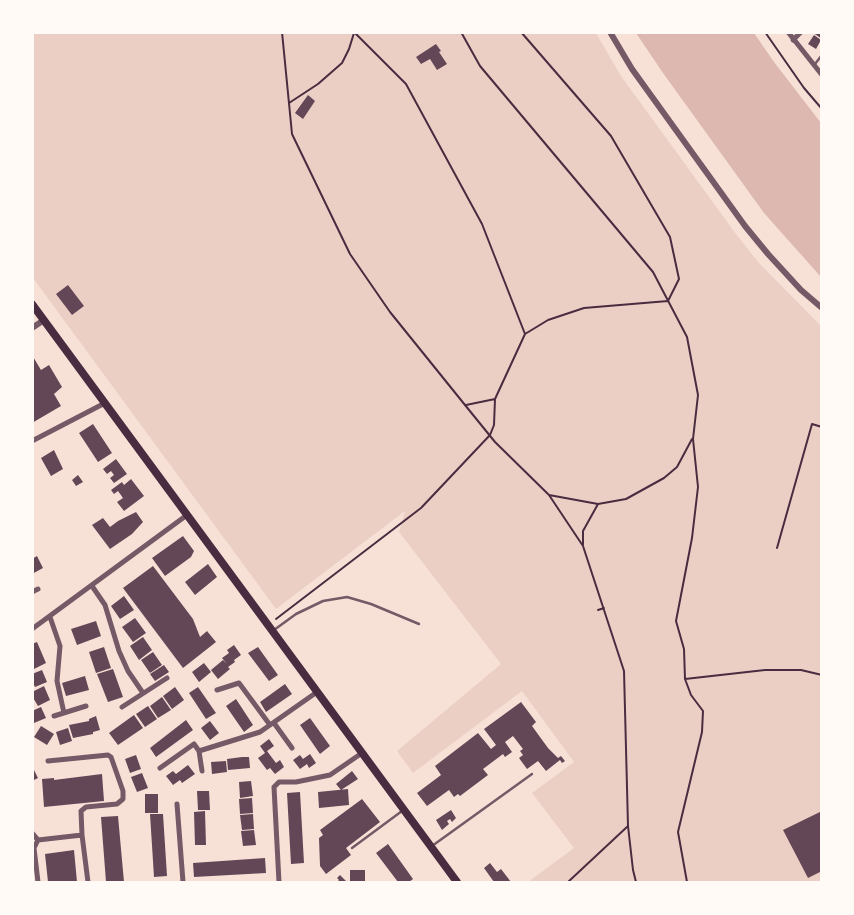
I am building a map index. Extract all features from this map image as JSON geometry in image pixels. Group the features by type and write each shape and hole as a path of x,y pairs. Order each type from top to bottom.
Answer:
{"main road":[{"path":"32,304 457,882"}],"street":[{"path":"610,32 637,77 746,226 768,254 801,290 822,308"},
{"path":"788,32 822,75"},
{"path":"793,40 801,32"},
{"path":"32,328 44,320"},
{"path":"32,441 105,403"},
{"path":"32,629 187,515"},
{"path":"92,586 105,604 119,651 128,671 143,694"},
{"path":"32,592 38,589"},
{"path":"50,617 60,646 57,681 64,713"},
{"path":"122,707 167,678"},
{"path":"217,690 239,683 292,748"},
{"path":"199,750 251,735 272,724 317,692"},
{"path":"54,716 86,706"},
{"path":"160,768 194,744 199,750 202,771"},
{"path":"279,882 273,791 275,785 284,781 296,782 330,776 362,753"},
{"path":"48,761 108,755 111,758 123,791 123,798 118,804 84,809 80,814 88,882"},
{"path":"177,804 182,882"},
{"path":"32,833 38,840"},
{"path":"38,840 82,835"},
{"path":"38,840 34,848 38,882"}],"lane":[{"path":"814,66 822,55"},
{"path":"272,632 296,614 323,601 347,597 371,604 419,624"},
{"path":"431,847 532,774"},
{"path":"352,848 404,810"}],"path":[{"path":"282,32 292,134 350,254 390,312 465,406 490,435 549,495 583,546 624,671 628,826 636,882"},
{"path":"462,32 480,66 653,272 687,337 698,395 692,439 698,486 692,538 676,621 684,649 685,679 691,695 703,711 702,732 678,832 687,882"},
{"path":"522,32 611,136 670,237 679,279 668,301"},
{"path":"764,32 804,88 822,108"},
{"path":"289,103 318,84 342,63 354,33 406,84 482,224 525,334"},
{"path":"276,620 421,508 490,435 494,426 495,399 525,334 548,320 584,308 668,301"},
{"path":"465,406 495,399"},
{"path":"777,548 812,424 822,427"},
{"path":"549,495 598,504 626,499 664,478 677,467 692,439"},
{"path":"583,546 583,530 598,504"},
{"path":"598,610 604,608"},
{"path":"685,679 765,670 802,670 822,675"},
{"path":"568,882 628,826"}],"shaded area":[{"path":"32,33 596,33 621,76 736,234 759,263 821,326 821,882 528,882 574,848 532,793 574,762 522,691 413,773 397,751 501,664 399,532 405,511 276,609 33,278"},
{"path":"636,33 754,33 821,123 821,277 764,213"}],"building":[{"path":"812,32 822,32 822,39"},
{"path":"814,35 821,40 816,49 808,44"},
{"path":"436,44 447,64 437,70 430,59 421,64 416,57"},
{"path":"308,95 315,101 303,119 295,113"},
{"path":"68,285 84,306 72,315 56,294"},
{"path":"32,355 41,370 49,365 62,387 54,394 61,406 32,423"},
{"path":"93,424 112,453 98,462 79,433"},
{"path":"54,450 63,469 51,476 41,458"},
{"path":"116,459 127,474 114,483 110,478 114,475 111,471 107,474 103,469"},
{"path":"78,475 83,482 76,486 72,480"},
{"path":"131,479 144,496 124,511 117,502 123,498 118,491 114,494 111,490 122,482 124,485"},
{"path":"136,512 143,522 132,534 110,549 92,525 103,518 110,527"},
{"path":"183,536 194,551 191,557 165,576 152,558"},
{"path":"37,556 43,568 32,574 32,559"},
{"path":"208,564 217,577 195,595 185,582"},
{"path":"153,566 193,619 200,637 207,631 216,642 183,668 123,588"},
{"path":"124,596 134,610 120,619 111,606"},
{"path":"135,618 146,633 133,642 122,627"},
{"path":"96,621 101,636 77,645 71,629"},
{"path":"143,637 152,650 139,660 130,646"},
{"path":"37,642 46,663 34,669 32,644"},
{"path":"234,645 241,655 228,667 230,669 218,679 211,670 223,660 227,664 222,658 229,653 227,650"},
{"path":"104,647 111,668 96,673 89,652"},
{"path":"258,647 278,675 269,681 248,653"},
{"path":"153,652 162,665 150,673 141,660"},
{"path":"204,663 211,672 199,682 192,672"},
{"path":"164,665 169,672 155,681 150,674"},
{"path":"113,669 123,697 108,702 97,674"},
{"path":"42,670 47,682 35,687 32,681 32,674"},
{"path":"85,676 89,690 66,696 62,683"},
{"path":"285,684 292,694 266,712 260,702"},
{"path":"44,686 50,700 38,706 32,696 32,692"},
{"path":"175,687 184,700 172,709 163,696"},
{"path":"198,687 216,713 206,719 189,693"},
{"path":"162,697 171,710 158,718 150,706"},
{"path":"236,699 253,725 244,732 226,706"},
{"path":"521,702 536,722 532,726 548,748 558,758 561,756 565,761 562,763 560,760 546,771 538,761 527,769 519,758 523,755 520,751 523,749 513,736 505,742 512,752 505,757 503,754 483,769 488,775 460,796 458,794 454,797 449,790 427,806 417,793 441,775 435,766 478,733 491,749 496,745 484,729"},
{"path":"148,706 157,719 145,727 136,714"},
{"path":"41,707 46,718 34,723 32,711"},
{"path":"134,715 143,728 118,745 109,733"},
{"path":"96,716 100,730 93,732 93,734 73,738 69,725 89,721 89,719"},
{"path":"310,718 330,746 320,754 300,725"},
{"path":"186,720 193,730 156,757 150,748"},
{"path":"210,721 219,733 210,740 201,728"},
{"path":"41,726 54,734 47,745 34,737"},
{"path":"68,728 72,741 60,745 56,732"},
{"path":"269,739 274,746 267,751 276,763 280,760 284,767 275,774 270,768 267,770 258,758 265,753 260,746"},
{"path":"310,754 316,763 309,768 307,764 300,769 293,760 300,755 303,759"},
{"path":"136,755 141,769 130,773 125,759"},
{"path":"249,757 250,768 228,770 227,759"},
{"path":"226,761 227,772 212,774 211,762"},
{"path":"188,765 195,774 182,783 180,780 173,785 166,776 173,771 176,774"},
{"path":"32,766 38,778 32,781"},
{"path":"352,771 358,779 341,790 336,784"},
{"path":"142,773 148,788 137,792 131,777"},
{"path":"102,774 104,801 44,807 42,779 54,778 54,780"},
{"path":"251,781 253,796 240,798 239,782"},
{"path":"348,789 349,805 319,808 318,792"},
{"path":"197,791 209,791 210,810 198,810"},
{"path":"300,792 304,863 291,864 287,793"},
{"path":"145,794 158,794 158,813 145,813"},
{"path":"252,798 253,813 240,814 239,799"},
{"path":"362,799 380,822 346,848 351,855 326,874 320,866 319,838 323,835 320,830"},
{"path":"451,810 456,818 452,822 450,819 447,821 449,824 442,830 436,820"},
{"path":"205,811 206,845 195,845 194,812"},
{"path":"822,811 822,871 808,878 783,830"},
{"path":"150,814 163,814 167,876 154,877"},
{"path":"253,814 254,829 242,830 240,815"},
{"path":"118,816 124,882 106,882 101,817"},
{"path":"254,830 256,845 243,846 241,831"},
{"path":"388,844 413,879 409,882 398,882 376,853"},
{"path":"74,850 77,882 48,882 45,854"},
{"path":"265,858 266,873 194,877 193,863"},
{"path":"490,863 497,872 501,869 511,882 494,882 484,868"},
{"path":"350,870 365,870 365,882 350,882"},
{"path":"340,875 347,882 337,882 339,880 337,878"}]}
